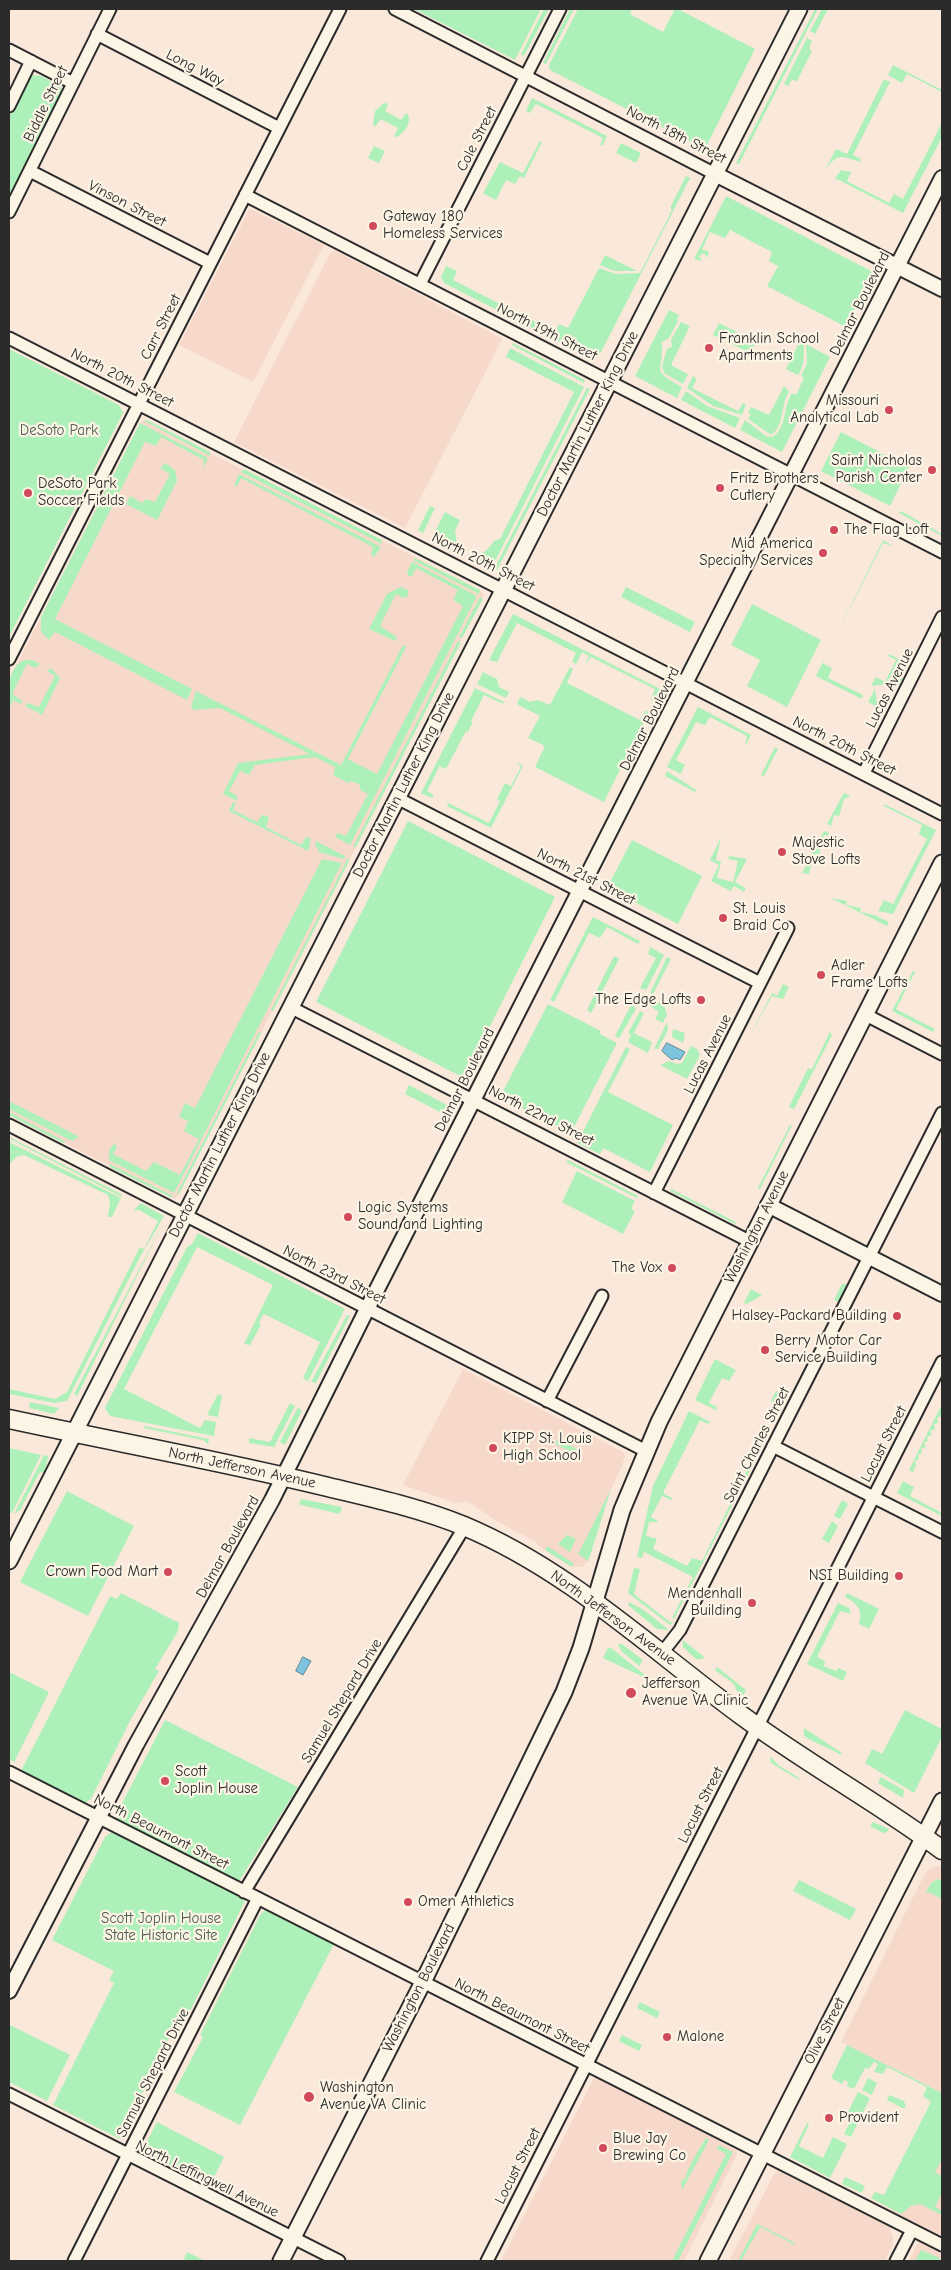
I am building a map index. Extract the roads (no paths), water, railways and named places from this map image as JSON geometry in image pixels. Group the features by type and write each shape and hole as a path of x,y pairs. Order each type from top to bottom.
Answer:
{"main road":[{"name":"Doctor Martin Luther King Drive","path":"9,1561 800,9"},
{"name":"Washington Avenue","path":"594,1600 622,1510 646,1451 768,1205 942,863"},
{"name":"North Jefferson Avenue","path":"9,1419 284,1476 396,1503 465,1526 524,1556 594,1600 757,1727 924,1836 942,1850"},
{"name":"Washington Boulevard","path":"281,2261 423,1982 564,1692 581,1648 594,1600"},
{"name":"Olive Street","path":"708,2261 942,1801"}],"street":[{"name":"Biddle Street","path":"9,212 110,9"},
{"name":"Carr Street","path":"9,659 340,9"},
{"name":"North 18th Street","path":"394,9 942,289"},
{"name":"Cole Street","path":"420,284 560,9"},
{"name":"Long Way","path":"98,34 279,128"},
{"path":"9,50 73,82"},
{"path":"9,106 31,61"},
{"name":"Vinson Street","path":"30,171 210,263"},
{"name":"Delmar Boulevard","path":"9,1991 136,1745 248,1546 942,178"},
{"name":"North 19th Street","path":"245,195 942,552"},
{"name":"North 20th Street","path":"9,338 942,814"},
{"name":"Lucas Avenue","path":"864,773 942,616"},
{"name":"North 21st Street","path":"397,798 760,983"},
{"name":"Lucas Avenue","path":"654,1193 788,928"},
{"name":"North 22nd Street","path":"290,1007 750,1241"},
{"path":"866,1015 942,1054"},
{"name":"Saint Charles Street","path":"662,1653 680,1630 942,1114"},
{"name":"North 23rd Street","path":"9,1125 646,1451"},
{"path":"768,1205 942,1294"},
{"path":"548,1401 602,1296"},
{"name":"Locust Street","path":"488,2261 942,1362"},
{"path":"773,1446 942,1532"},
{"name":"Samuel Shepard Drive","path":"244,1892 465,1526"},
{"name":"North Beaumont Street","path":"9,1772 942,2246"},
{"name":"Samuel Shepard Drive","path":"74,2261 258,1898"},
{"name":"North Leffingwell Avenue","path":"9,2094 127,2156 339,2261"},
{"path":"896,2261 912,2230"}],"water":[{"path":"667,1043 685,1052 680,1060 676,1058 672,1060 662,1051"},
{"path":"303,1657 311,1661 303,1675 296,1671"}],"place":[{"name":"Gateway 180 Homeless Services","path":"373,226"},
{"name":"Franklin School Apartments","path":"709,348"},
{"name":"Missouri Analytical Lab","path":"889,410"},
{"name":"Saint Nicholas Parish Center","path":"932,470"},
{"name":"Fritz Brothers Cutlery","path":"720,488"},
{"name":"DeSoto Park Soccer Fields","path":"28,493"},
{"name":"The Flag Loft","path":"834,530"},
{"name":"Mid America Specialty Services","path":"823,553"},
{"name":"Majestic Stove Lofts","path":"782,852"},
{"name":"St. Louis Braid Co","path":"723,918"},
{"name":"Adler Frame Lofts","path":"821,975"},
{"name":"The Edge Lofts","path":"701,1000"},
{"name":"Logic Systems Sound and Lighting","path":"348,1217"},
{"name":"The Vox","path":"672,1268"},
{"name":"Halsey-Packard Building","path":"897,1316"},
{"name":"Berry Motor Car Service Building","path":"765,1350"},
{"name":"KIPP St. Louis High School","path":"493,1448"},
{"name":"Crown Food Mart","path":"168,1572"},
{"name":"NSI Building","path":"899,1576"},
{"name":"Mendenhall Building","path":"752,1603"},
{"name":"Jefferson Avenue VA Clinic","path":"631,1693"},
{"name":"Scott Joplin House","path":"165,1781"},
{"name":"Omen Athletics","path":"408,1902"},
{"name":"Malone","path":"667,2037"},
{"name":"Washington Avenue VA Clinic","path":"309,2097"},
{"name":"Provident","path":"829,2118"},
{"name":"Blue Jay Brewing Co","path":"603,2148"}],"park label":[{"name":"DeSoto Park","path":"59,431"},
{"name":"Scott Joplin House State Historic Site","path":"161,1928"}]}
